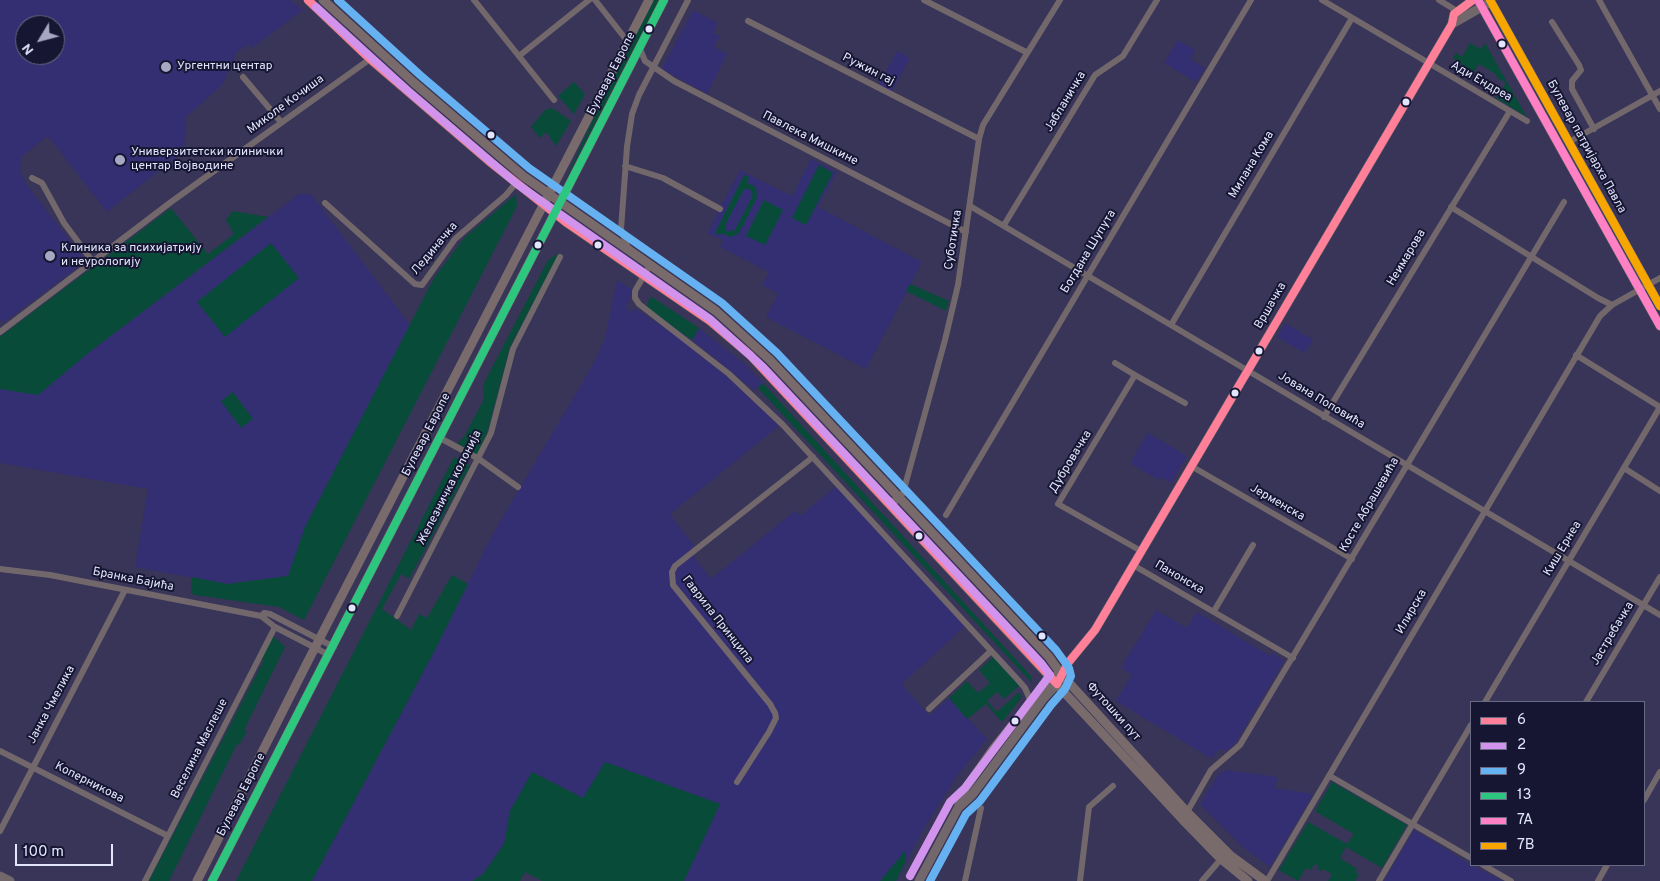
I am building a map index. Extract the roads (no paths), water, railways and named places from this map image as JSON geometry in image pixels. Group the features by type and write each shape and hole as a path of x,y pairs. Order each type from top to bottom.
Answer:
{"main road":[{"name":"Футошки пут","path":"308,0 370,59 516,183 554,212 710,321 750,355 1221,858 1248,881"},
{"name":"Футошки пут","path":"323,0 420,88 524,176 716,311 770,360 1049,657 1061,674 1186,812 1231,856 1266,881"},
{"name":"Булевар Европе","path":"197,881 649,0"},
{"name":"Булевар Европе","path":"212,881 664,0"},
{"name":"Булевар патријарха Павла","path":"1487,2 1569,142 1644,287 1660,326"},
{"name":"Булевар патријарха Павла","path":"1487,2 1644,287 1660,306"}],"street":[{"path":"474,0 554,100"},
{"path":"519,56 589,0"},
{"path":"595,0 628,42"},
{"path":"608,235 618,236 621,229 625,166 632,114 653,67 688,0"},
{"path":"924,0 1026,52"},
{"name":"Суботичка","path":"900,498 945,340 958,285 978,140 983,125 1026,52 1060,0"},
{"name":"Јабланичка","path":"1004,226 1095,75 1123,56 1157,0"},
{"name":"Богдана Шупута","path":"946,515 1251,0"},
{"name":"Ади Ендреа","path":"1322,0 1527,121"},
{"path":"1439,0 1457,11 1473,0"},
{"path":"1599,0 1660,108"},
{"path":"1452,24 1487,2"},
{"name":"Вршачка","path":"1061,674 1095,630 1452,24 1457,11"},
{"name":"Милана Кома","path":"1171,325 1352,18"},
{"name":"Ружин гај","path":"748,21 978,140"},
{"path":"1552,22 1581,70 1572,82 1572,89 1594,129"},
{"name":"Павлека Мишкине","path":"640,49 640,54 646,62 691,90 966,232"},
{"name":"Миколе Кочиша","path":"0,332 171,202 370,59"},
{"path":"630,68 636,62 646,62"},
{"path":"243,77 282,122"},
{"path":"1569,142 1660,91"},
{"name":"Неимарова","path":"1324,417 1510,111"},
{"path":"625,166 663,178 720,209"},
{"path":"32,178 42,183 64,223 93,262"},
{"name":"Лединачка","path":"324,202 415,284 422,285 455,238 506,195 516,183"},
{"name":"Косте Абрашевића","path":"1186,812 1211,770 1240,745 1564,202"},
{"name":"Јована Поповића","path":"970,206 1483,512 1660,615"},
{"path":"1451,207 1530,257 1612,305"},
{"path":"621,229 629,250"},
{"name":"Железничка колонија","path":"397,616 491,433 513,349 560,257"},
{"path":"650,265 635,291 635,298 639,304 734,379 783,425 1025,688 1031,702"},
{"name":"Илирска","path":"1266,881 1330,776 1483,512 1600,316 1612,305 1660,278"},
{"path":"1576,355 1660,407"},
{"path":"1115,363 1185,403"},
{"name":"Дубровачка","path":"1135,375 1058,504 1141,551"},
{"name":"Киш Ернеа","path":"1486,701 1660,407"},
{"path":"440,438 479,459 518,487"},
{"name":"Гаврила Принципа","path":"737,782 769,732 776,718 775,713 770,704 673,585 672,572 676,566 813,457"},
{"name":"Јерменска","path":"1191,466 1352,559"},
{"path":"1624,468 1660,491"},
{"path":"887,500 892,502 900,498"},
{"path":"1214,612 1253,545"},
{"name":"Панонска","path":"1133,564 1293,658"},
{"name":"Бранка Бајића","path":"0,569 50,575 261,616 275,627 318,644"},
{"name":"Јастребачка","path":"1587,701 1660,577"},
{"name":"Јанка Чмелика","path":"0,831 125,590"},
{"name":"Бранка Бајића","path":"261,616 264,613 270,614 318,644"},
{"name":"Веселина Маслеше","path":"145,881 275,627"},
{"path":"318,644 331,651"},
{"path":"929,709 991,651"},
{"path":"918,881 958,808 965,789 993,749 1031,702 1061,674"},
{"path":"958,808 972,795 1043,699 1054,681"},
{"path":"1379,881 1470,727"},
{"name":"Коперникова","path":"0,751 168,836"},
{"path":"1645,798 1660,772"},
{"path":"1330,776 1470,857"},
{"path":"1080,881 1089,808 1113,786"},
{"path":"965,881 981,808"},
{"path":"1202,881 1221,858"},
{"path":"1487,866 1511,881"},
{"path":"1598,881 1606,866"},
{"path":"0,876 10,881"}],"place":[{"name":"Ургентни центар","path":"166,67"},
{"name":"Универзитетски клинички центар Војводине","path":"120,160"},
{"name":"Клиника за психијатрију и неурологију","path":"50,256"}]}
